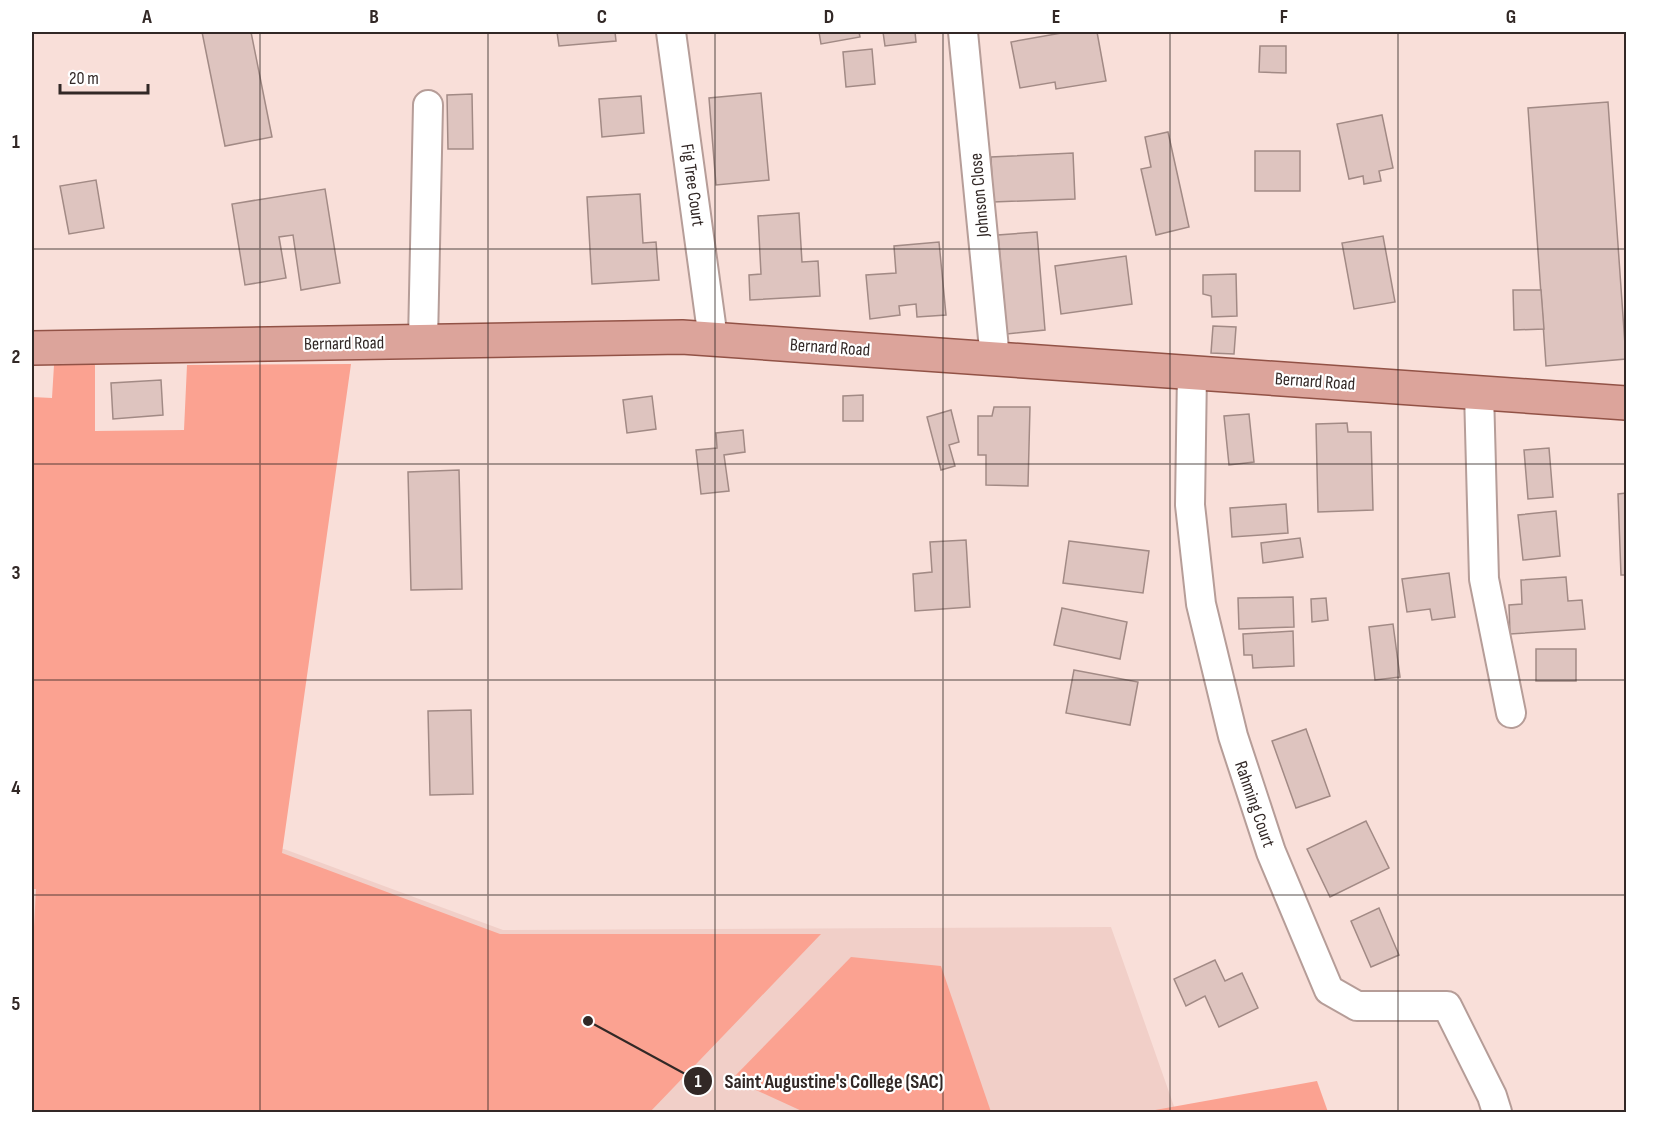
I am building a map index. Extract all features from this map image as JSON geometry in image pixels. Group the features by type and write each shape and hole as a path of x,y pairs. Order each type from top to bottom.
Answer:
{"main road":[{"name":"Bernard Road","path":"32,348 682,337 1626,403"}],"street":[{"name":"Fig Tree Court","path":"671,32 713,339"},
{"name":"Johnson Close","path":"963,32 995,359"},
{"path":"423,341 428,105"},
{"name":"Rahming Court","path":"1192,372 1190,505 1201,604 1233,736 1271,852 1313,955 1329,990 1357,1006 1447,1006 1497,1113"},
{"path":"1479,392 1484,579 1511,713"}],"shaded area":[{"path":"351,364 282,853 500,934 821,934 650,1112 32,1112 32,965 36,889 32,889 32,397 52,398 54,365 95,365 95,431 184,430 187,365"},
{"path":"284,849 503,930 1111,927 1176,1112 32,1112 32,850"},
{"path":"851,957 941,966 991,1112 804,1112 732,1079"},
{"path":"1317,1081 1328,1112 1144,1112"}],"building":[{"path":"202,32 251,32 272,137 225,146"},
{"path":"557,32 615,32 616,41 559,46"},
{"path":"819,32 859,32 860,37 821,44"},
{"path":"883,32 915,32 916,42 885,46"},
{"path":"1067,32 1097,32 1106,81 1056,89 1055,82 1020,88 1011,42"},
{"path":"1260,46 1286,46 1286,73 1259,72"},
{"path":"872,49 875,84 846,87 843,52"},
{"path":"761,93 769,180 716,185 709,98"},
{"path":"472,94 473,149 448,149 447,95"},
{"path":"641,96 644,133 602,137 599,99"},
{"path":"1608,102 1626,359 1546,366 1528,108"},
{"path":"1382,115 1393,168 1379,171 1381,181 1364,184 1363,176 1349,179 1337,124"},
{"path":"1168,132 1189,227 1156,235 1141,169 1151,167 1145,137"},
{"path":"1255,151 1300,151 1300,191 1255,191"},
{"path":"1073,153 1075,199 993,202 991,157"},
{"path":"96,180 104,228 69,234 60,186"},
{"path":"325,189 340,283 301,290 293,235 279,237 286,278 245,285 232,204"},
{"path":"640,194 643,243 656,242 659,280 592,284 587,197"},
{"path":"799,213 802,262 818,261 820,296 750,300 749,275 761,274 758,216"},
{"path":"1037,232 1045,330 1007,334 998,235"},
{"path":"1383,236 1395,302 1354,309 1342,243"},
{"path":"939,242 946,315 917,317 916,304 899,306 900,315 870,319 866,275 896,273 894,246"},
{"path":"1126,256 1132,304 1061,314 1055,266"},
{"path":"1236,274 1237,316 1212,317 1211,296 1203,294 1203,275"},
{"path":"1513,290 1541,290 1544,329 1514,330"},
{"path":"1213,326 1236,327 1234,354 1211,353"},
{"path":"161,380 163,415 113,419 111,383"},
{"path":"863,395 863,421 843,421 843,396"},
{"path":"652,396 656,429 627,433 623,400"},
{"path":"994,407 1030,407 1028,486 986,485 986,455 978,455 978,416 992,416"},
{"path":"951,410 959,442 949,445 955,466 941,470 927,417"},
{"path":"1249,414 1254,462 1229,465 1224,416"},
{"path":"1347,423 1348,432 1371,432 1373,510 1318,512 1316,424"},
{"path":"743,430 745,452 724,455 729,491 701,494 696,450 717,448 716,433"},
{"path":"1549,448 1553,497 1528,499 1524,450"},
{"path":"459,470 462,589 411,590 408,472"},
{"path":"1626,493 1626,575 1621,575 1618,494"},
{"path":"1286,504 1288,533 1232,537 1230,508"},
{"path":"1556,511 1560,556 1523,560 1518,515"},
{"path":"1300,538 1303,557 1263,563 1261,543"},
{"path":"966,540 970,607 915,611 913,574 932,572 930,542"},
{"path":"1069,541 1149,551 1143,593 1063,583"},
{"path":"1449,573 1455,617 1432,620 1430,609 1407,612 1402,579"},
{"path":"1566,577 1568,601 1582,600 1585,629 1510,634 1509,605 1522,604 1521,580"},
{"path":"1293,597 1294,627 1239,629 1238,598"},
{"path":"1326,598 1328,620 1312,622 1311,599"},
{"path":"1062,608 1127,622 1120,659 1054,645"},
{"path":"1393,624 1400,677 1375,680 1369,627"},
{"path":"1293,631 1294,666 1253,668 1252,655 1244,655 1243,634"},
{"path":"1536,649 1576,649 1576,681 1536,681"},
{"path":"1074,670 1138,682 1130,725 1066,713"},
{"path":"471,710 473,794 430,795 428,711"},
{"path":"1306,729 1330,796 1296,808 1272,741"},
{"path":"1366,821 1389,868 1330,897 1307,849"},
{"path":"1379,908 1399,955 1371,967 1351,921"},
{"path":"1215,960 1225,981 1242,973 1258,1008 1219,1027 1205,996 1186,1006 1174,979"}],"place":[{"name":"Saint Augustine's College (SAC)","path":"588,1021"}]}
